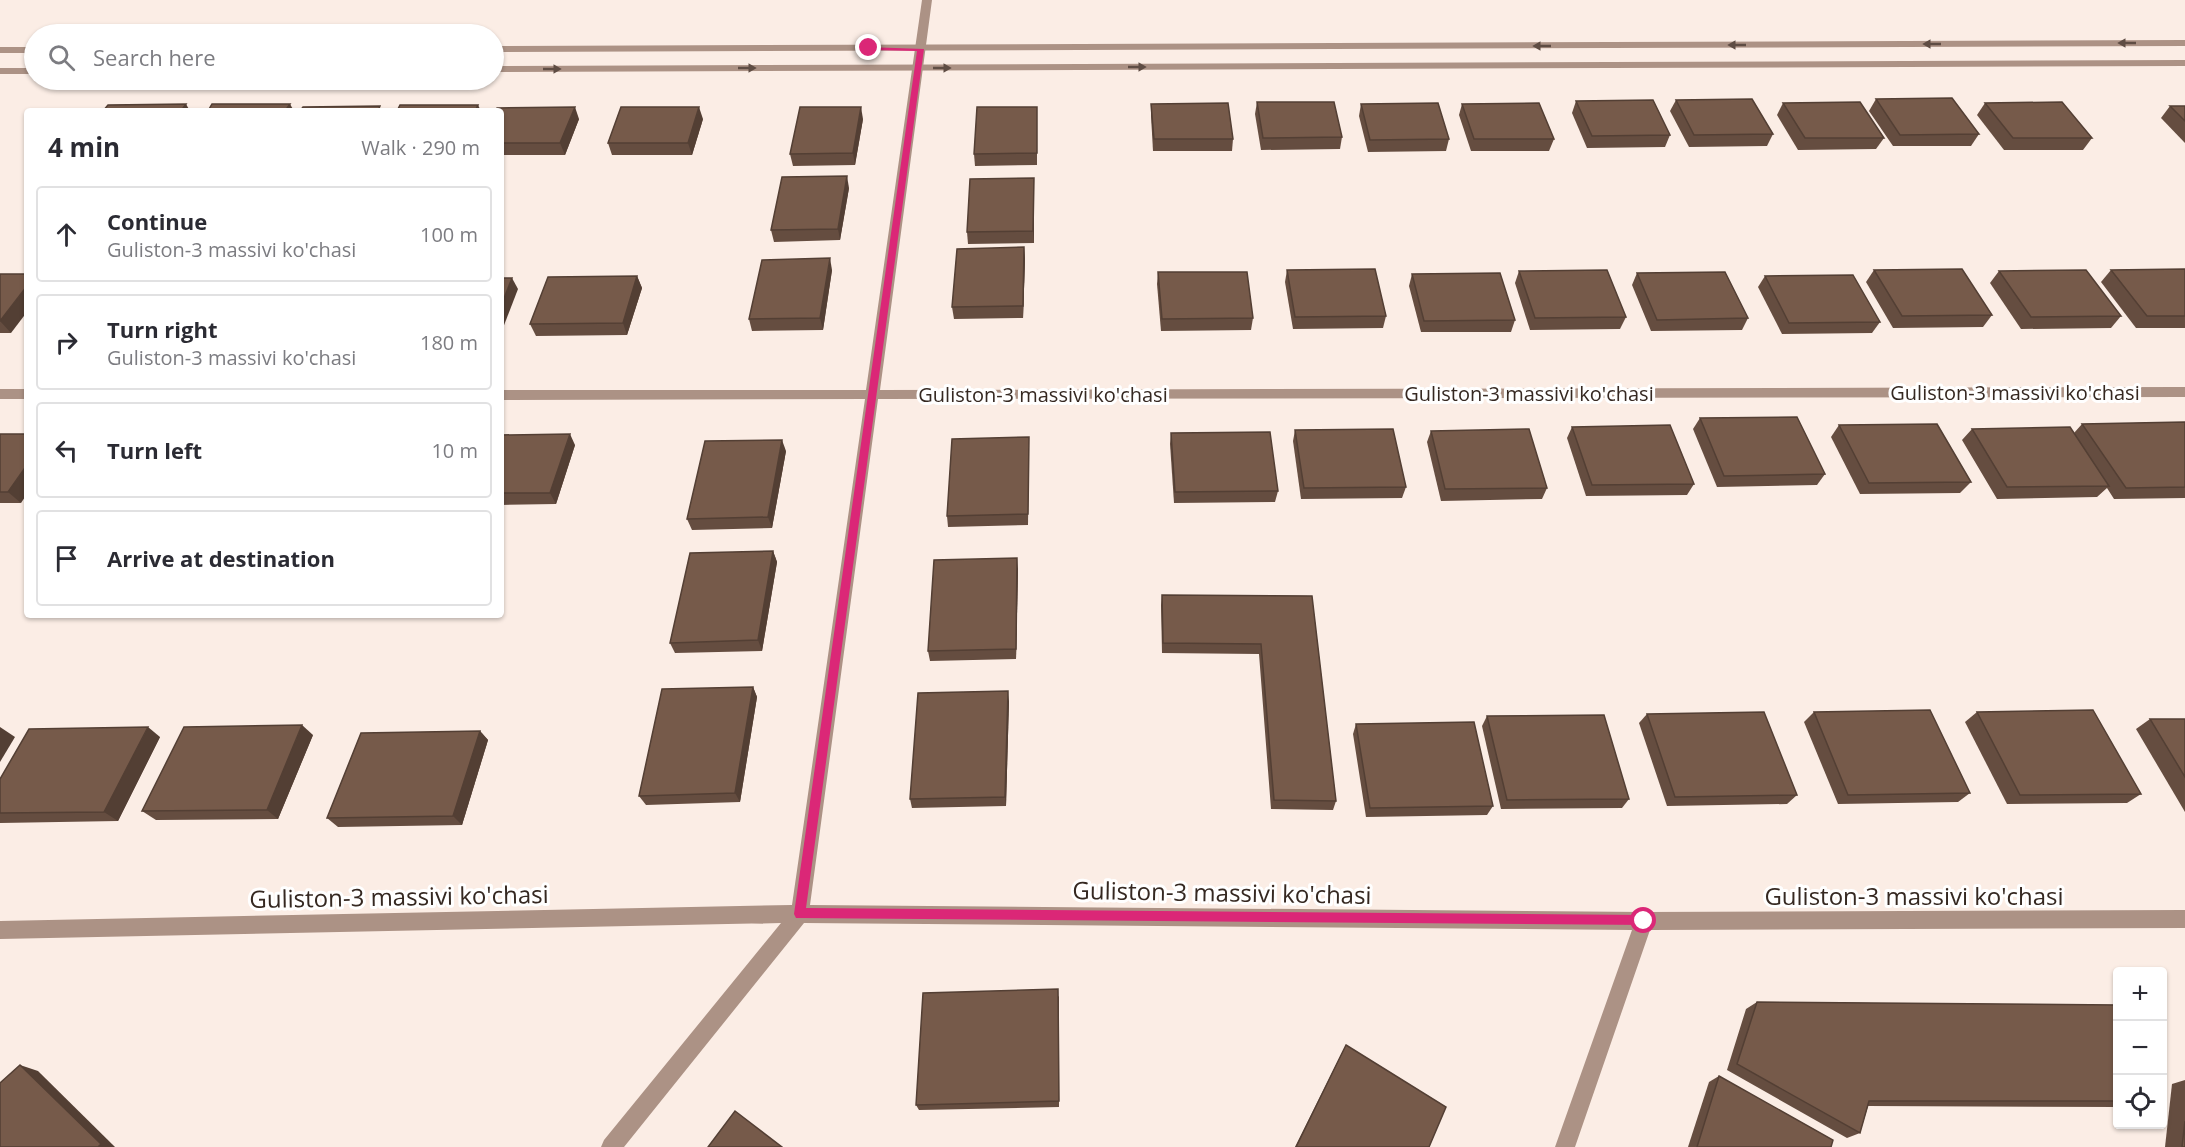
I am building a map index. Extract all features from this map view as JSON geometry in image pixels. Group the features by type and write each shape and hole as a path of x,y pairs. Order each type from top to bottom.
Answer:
{"street":[{"path":"611,1147 800,914 927,0"},
{"path":"504,49 2185,43"},
{"path":"0,50 24,50"},
{"path":"504,69 2185,63"},
{"path":"0,71 24,71"},
{"name":"Guliston-3 massivi ko'chasi","path":"504,394 2185,392"},
{"path":"0,394 24,394"},
{"name":"Guliston-3 massivi ko'chasi","path":"0,930 800,914 1644,921 2185,919"},
{"path":"1565,1147 1644,921"}],"building":[{"path":"1952,98 1979,134 1900,135 1876,99"},
{"path":"1752,99 1773,134 1694,135 1676,100"},
{"path":"1653,100 1670,135 1592,136 1576,101"},
{"path":"1257,102 1334,102 1342,137 1263,138"},
{"path":"1860,102 1884,138 1805,138 1783,103"},
{"path":"2062,102 2092,138 2013,138 1985,103"},
{"path":"1228,103 1233,139 1154,139 1151,104"},
{"path":"1438,103 1449,139 1370,140 1361,104"},
{"path":"1539,103 1554,139 1474,139 1462,104"},
{"path":"186,104 183,108 106,108 108,105"},
{"path":"212,104 290,104 287,108 210,108"},
{"path":"400,105 478,105 476,108 398,108"},
{"path":"380,106 379,108 303,107"},
{"path":"2170,106 2185,106 2185,121"},
{"path":"575,107 560,143 504,143 504,108 497,108"},
{"path":"621,107 699,107 688,143 608,143"},
{"path":"800,107 861,107 853,153 790,154"},
{"path":"977,107 1037,107 1037,153 974,154"},
{"path":"847,176 838,229 771,230 782,177"},
{"path":"1034,178 1033,231 967,232 970,179"},
{"path":"1024,247 1023,306 952,307 957,249"},
{"path":"830,258 820,318 749,319 762,260"},
{"path":"1375,269 1386,316 1295,317 1287,270"},
{"path":"1962,269 1992,315 1902,316 1874,270"},
{"path":"2185,269 2185,316 2147,316 2111,270"},
{"path":"1607,270 1626,317 1535,318 1519,271"},
{"path":"2086,270 2121,316 2031,317 1999,271"},
{"path":"1158,272 1247,272 1253,318 1162,319"},
{"path":"1725,272 1748,318 1657,320 1637,273"},
{"path":"1500,273 1515,320 1424,321 1412,274"},
{"path":"0,274 24,274 24,290 0,321"},
{"path":"1853,275 1880,322 1789,323 1765,276"},
{"path":"637,276 623,323 530,324 548,277"},
{"path":"504,278 512,278 504,298"},
{"path":"1797,417 1825,474 1724,476 1700,418"},
{"path":"2185,422 2185,487 2126,488 2082,424"},
{"path":"1937,424 1971,482 1869,483 1839,425"},
{"path":"1670,425 1694,484 1592,485 1572,427"},
{"path":"2070,427 2109,486 2007,487 1972,429"},
{"path":"1393,429 1406,487 1304,488 1295,430"},
{"path":"1529,429 1547,488 1445,489 1431,431"},
{"path":"1270,432 1278,491 1175,492 1171,433"},
{"path":"0,434 24,434 24,469 8,492 0,492"},
{"path":"570,434 550,493 504,493 504,435"},
{"path":"1029,437 1028,514 947,516 952,439"},
{"path":"782,440 768,517 687,519 705,441"},
{"path":"773,551 758,640 670,643 690,553"},
{"path":"1017,558 1016,649 928,651 934,560"},
{"path":"1162,595 1312,596 1336,801 1274,800 1261,644 1163,643"},
{"path":"753,687 735,793 639,796 662,689"},
{"path":"1008,691 1005,797 910,799 918,693"},
{"path":"1930,710 1970,793 1848,795 1814,712"},
{"path":"2093,710 2141,794 2020,795 1977,712"},
{"path":"1764,712 1797,795 1675,797 1647,714"},
{"path":"1604,715 1629,799 1507,800 1487,716"},
{"path":"2150,719 2185,719 2185,777"},
{"path":"1474,722 1493,806 1370,808 1356,724"},
{"path":"302,725 267,810 142,811 184,727"},
{"path":"148,727 104,812 0,813 0,779 29,729"},
{"path":"480,731 453,816 327,818 361,733"},
{"path":"1058,989 1059,1101 916,1105 923,993"},
{"path":"1757,1002 2113,1005 2113,1101 1869,1101 1860,1133 1737,1064"},
{"path":"1346,1045 1446,1107 1429,1147 1296,1147"},
{"path":"20,1065 101,1144 98,1147 0,1147 0,1083"},
{"path":"1719,1076 1833,1140 1831,1147 1697,1147"},
{"path":"735,1111 782,1147 708,1147"},
{"path":"2185,1121 2185,1147 2182,1147"}],"route":[{"path":"869,48 921,49 800,914 1644,921"}]}
